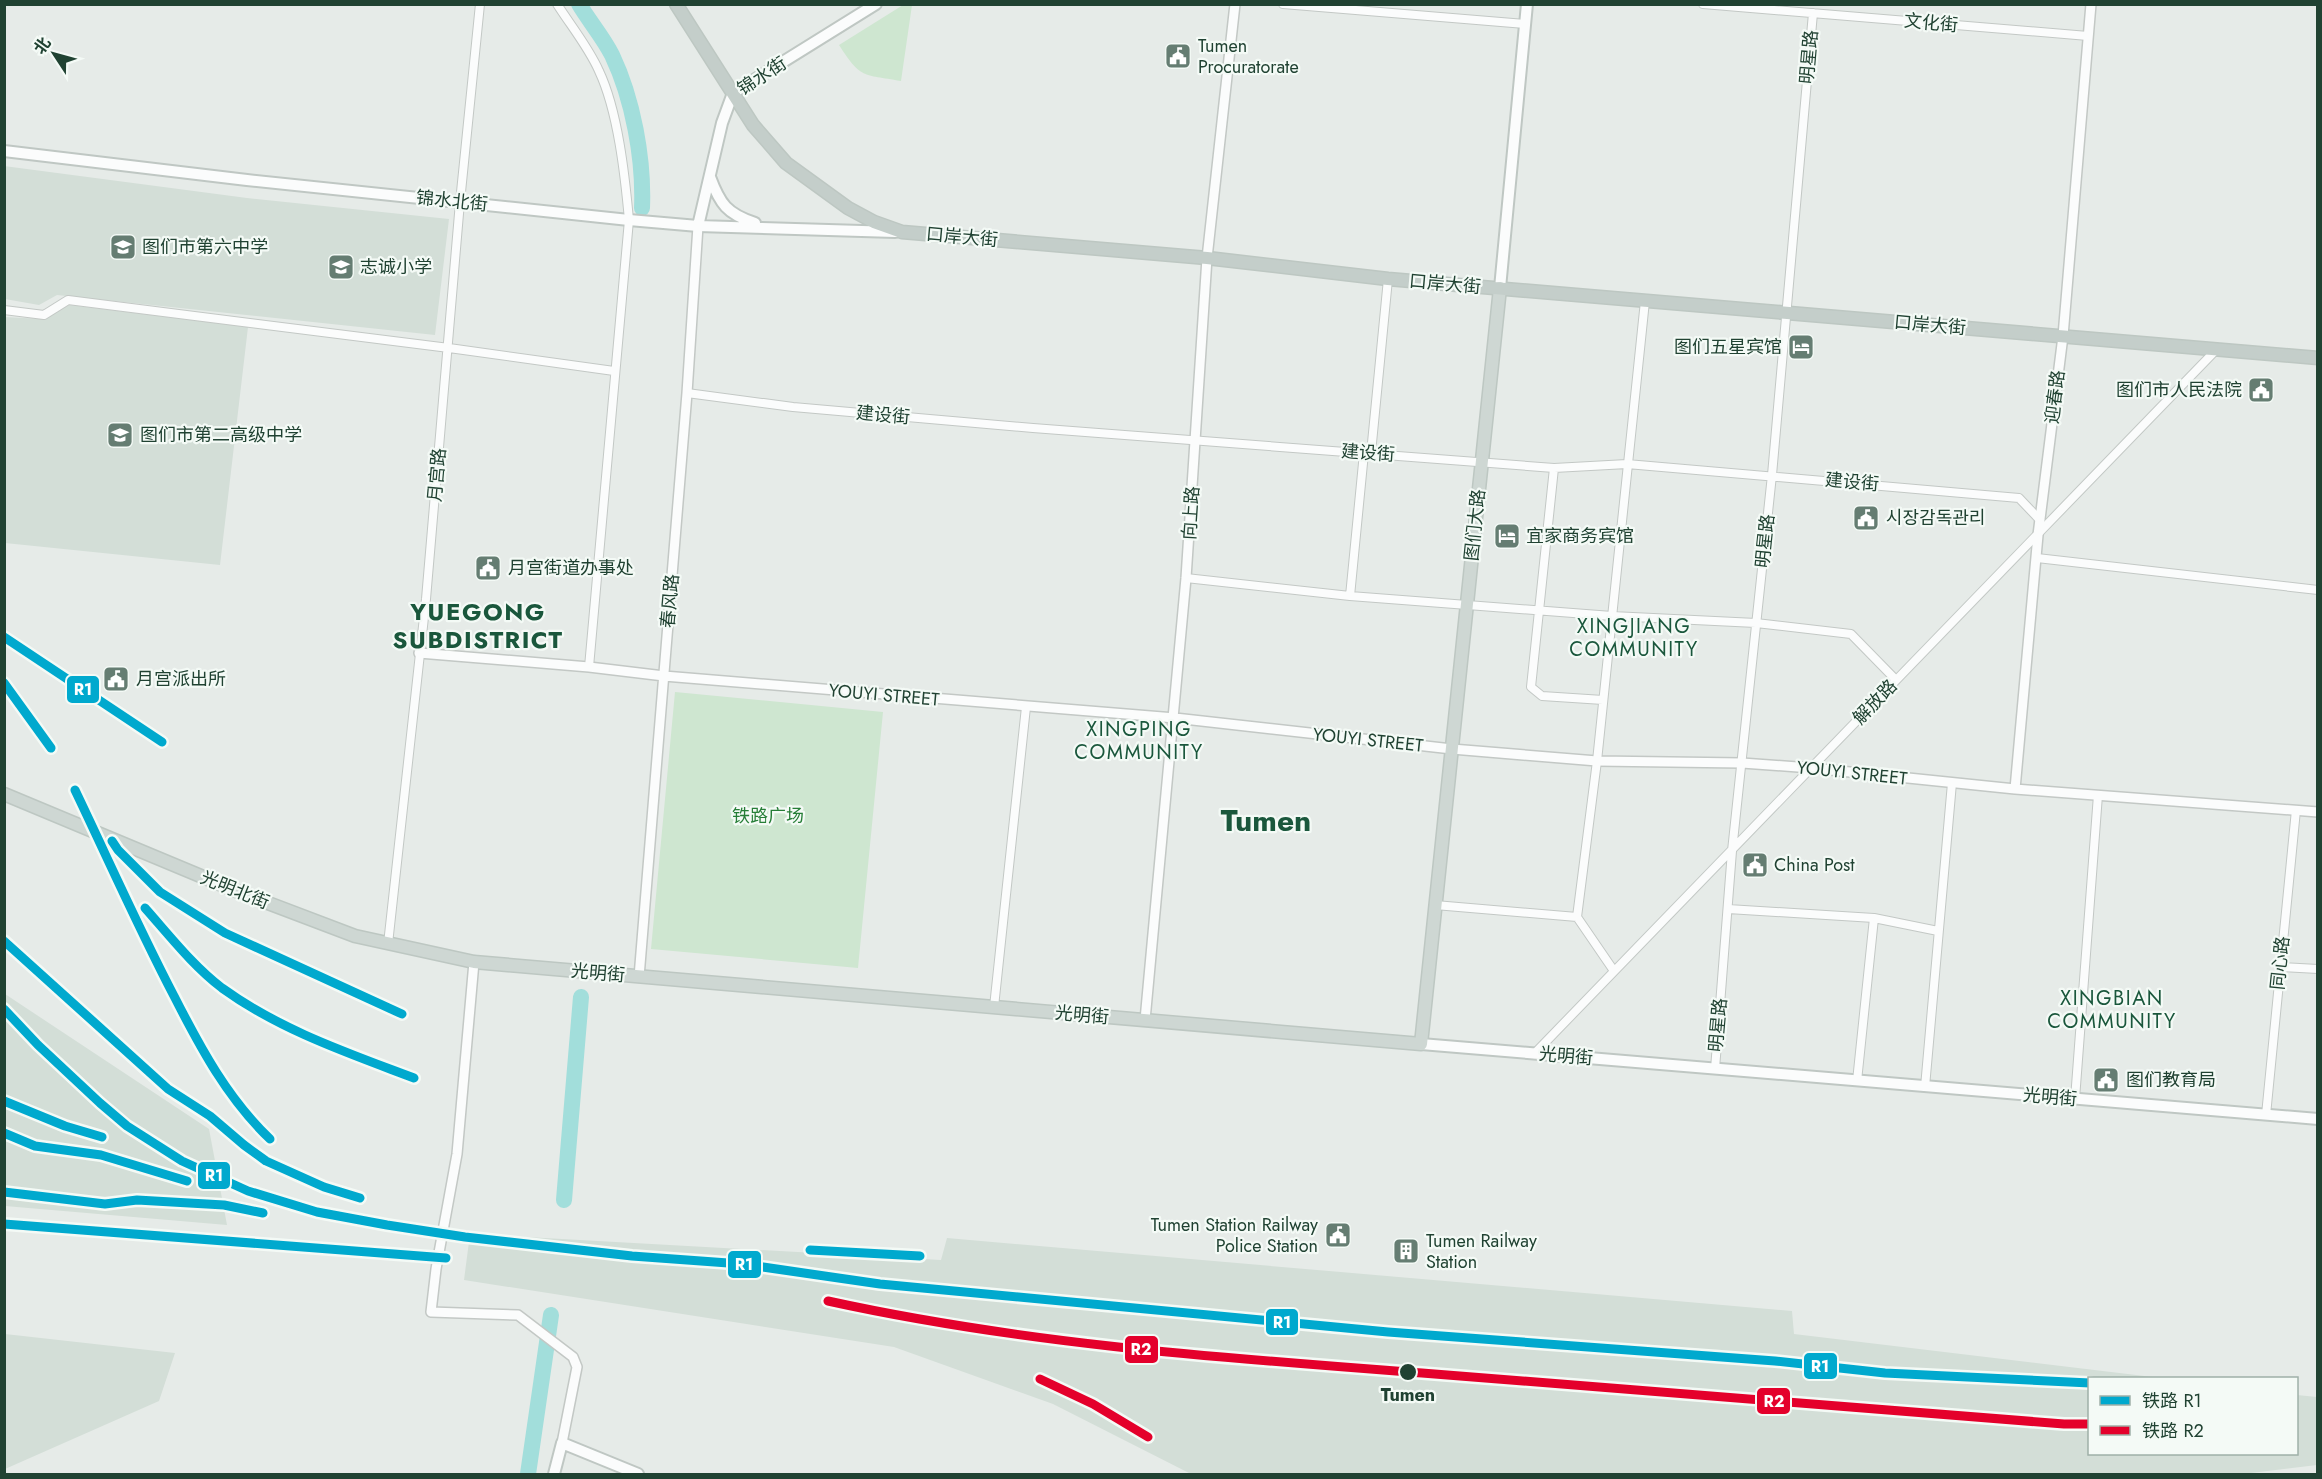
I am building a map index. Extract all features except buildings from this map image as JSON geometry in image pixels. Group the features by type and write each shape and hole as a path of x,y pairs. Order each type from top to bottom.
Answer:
{"highway":[{"name":"口岸大街","path":"676,4 753,125 786,163 848,208 874,222 902,232 1207,258 1388,279 2318,358"}],"main road":[{"name":"锦水街","path":"698,225 722,123 733,93 876,4"},
{"name":"图们大路","path":"1420,1044 1500,288 1527,4"},
{"name":"锦水北街","path":"4,151 247,180 629,220 698,225 902,232"},
{"path":"710,176 721,203 737,218 770,228"},
{"name":"光明北街","path":"4,794 239,892 355,936 474,962"},
{"name":"光明街","path":"474,962 2318,1119"},
{"path":"554,1474 562,1443 638,1474"}],"street":[{"name":"月宫路","path":"388,944 449,348 460,202 480,4"},
{"path":"557,4 599,70 606,91 625,177 629,220 589,667"},
{"name":"向上路","path":"1145,1020 1186,578 1207,258 1235,4"},
{"path":"1283,4 1526,24"},
{"name":"文化街","path":"1702,4 2088,36"},
{"name":"迎春路","path":"2015,789 2038,535 2063,336 2091,4"},
{"name":"明星路","path":"1715,1069 1732,851 1772,475 1813,14"},
{"name":"春风路","path":"639,976 687,393 698,225"},
{"path":"1350,596 1388,279"},
{"path":"4,310 44,315 68,300 614,371"},
{"path":"1614,971 1577,917 1597,761 1645,301"},
{"name":"解放路","path":"1534,1054 2216,350"},
{"name":"建设街","path":"687,393 804,408 1033,428 1554,468 1627,464 2019,498 2040,520"},
{"path":"1554,468 1531,687 1542,696 1603,700"},
{"path":"2037,558 2318,590"},
{"path":"1186,578 1350,596 1612,616 1756,623 1851,634 1896,680"},
{"name":"YOUYI STREET","path":"419,653 589,667 664,676 1174,718 1452,749 1597,761 1742,763 1811,768 2015,789 2318,812"},
{"path":"994,1007 1026,707"},
{"path":"1925,1087 1952,783"},
{"path":"2075,1099 2098,795"},
{"name":"同心路","path":"2266,1115 2296,810"},
{"path":"1435,904 1577,917"},
{"path":"1728,909 1874,918 1938,931"},
{"path":"1857,1081 1874,918"},
{"path":"474,962 457,1154 431,1312 518,1315 573,1357 577,1367 562,1443"},
{"path":"2280,967 2318,969"}],"shaded area":[{"path":"4,166 247,198 449,219 435,335 57,295 39,305 5,299"},
{"name":"图们市第二高级中学","path":"69,305 248,327 220,565 5,543 4,317 43,319"},
{"path":"5,994 209,1129 227,1225 5,1206"},
{"path":"470,1234 941,1260 947,1238 1792,1311 1794,1334 2153,1377 2088,1377 2088,1455 2298,1455 2298,1395 2317,1397 2317,1465 2243,1474 1191,1474 1053,1404 894,1347 464,1280"},
{"path":"5,1334 175,1353 159,1401 5,1469"}],"green space":[{"path":"903,5 912,5 901,81 864,73 852,64 839,45"},
{"name":"铁路广场","path":"675,692 883,712 858,968 651,949"}],"waterway":[{"path":"579,4 612,55 626,91 639,150 642,208"},
{"path":"564,1200 581,997"},
{"path":"528,1474 551,1315"}],"rail line":[{"name":"R1","path":"4,637 162,742"},
{"name":"R1","path":"4,683 51,748"},
{"name":"R1","path":"75,790 148,945 194,1035 228,1090 270,1139"},
{"name":"R1","path":"112,841 160,892 225,933 402,1014"},
{"name":"R1","path":"145,908 201,970 244,1003 315,1039 414,1078"},
{"name":"R1","path":"4,941 168,1089 210,1116 266,1161 324,1187 360,1198"},
{"name":"R1","path":"4,1009 38,1045 100,1103 127,1126 182,1161 248,1191 317,1212 387,1225 465,1237 632,1256 742,1264 880,1284 1388,1332 1775,1361 1885,1373 2088,1383"},
{"name":"R1","path":"4,1101 65,1126 102,1137"},
{"name":"R1","path":"4,1133 35,1146 101,1155 187,1181"},
{"name":"R1","path":"4,1192 105,1204 137,1200 224,1205 263,1213"},
{"name":"R1","path":"4,1224 446,1258"},
{"name":"R1","path":"810,1250 920,1256"},
{"name":"R2","path":"828,1301 976,1328 1124,1348 2064,1424 2088,1424"},
{"name":"R2","path":"1040,1379 1093,1404 1148,1437"}],"place":[{"name":"Tumen Procuratorate","path":"1178,56"},
{"name":"图们市第六中学","path":"123,247"},
{"name":"志诚小学","path":"341,267"},
{"name":"图们五星宾馆","path":"1801,347"},
{"name":"图们市人民法院","path":"2261,390"},
{"name":"图们市第二高级中学","path":"120,435"},
{"name":"시장감독관리","path":"1866,518"},
{"name":"宜家商务宾馆","path":"1507,536"},
{"name":"月宫街道办事处","path":"488,568"},
{"name":"月宫派出所","path":"116,679"},
{"name":"China Post","path":"1755,865"},
{"name":"图们教育局","path":"2106,1080"},
{"name":"Tumen Station Railway Police Station","path":"1338,1235"},
{"name":"Tumen Railway Station","path":"1406,1251"},
{"name":"Tumen","path":"1408,1372"}],"district":[{"name":"YUEGONG SUBDISTRICT","path":"478,625"},
{"name":"XINGJIANG COMMUNITY","path":"1634,638"},
{"name":"XINGPING COMMUNITY","path":"1139,740"},
{"name":"Tumen","path":"1266,820"},
{"name":"XINGBIAN COMMUNITY","path":"2112,1010"}]}
